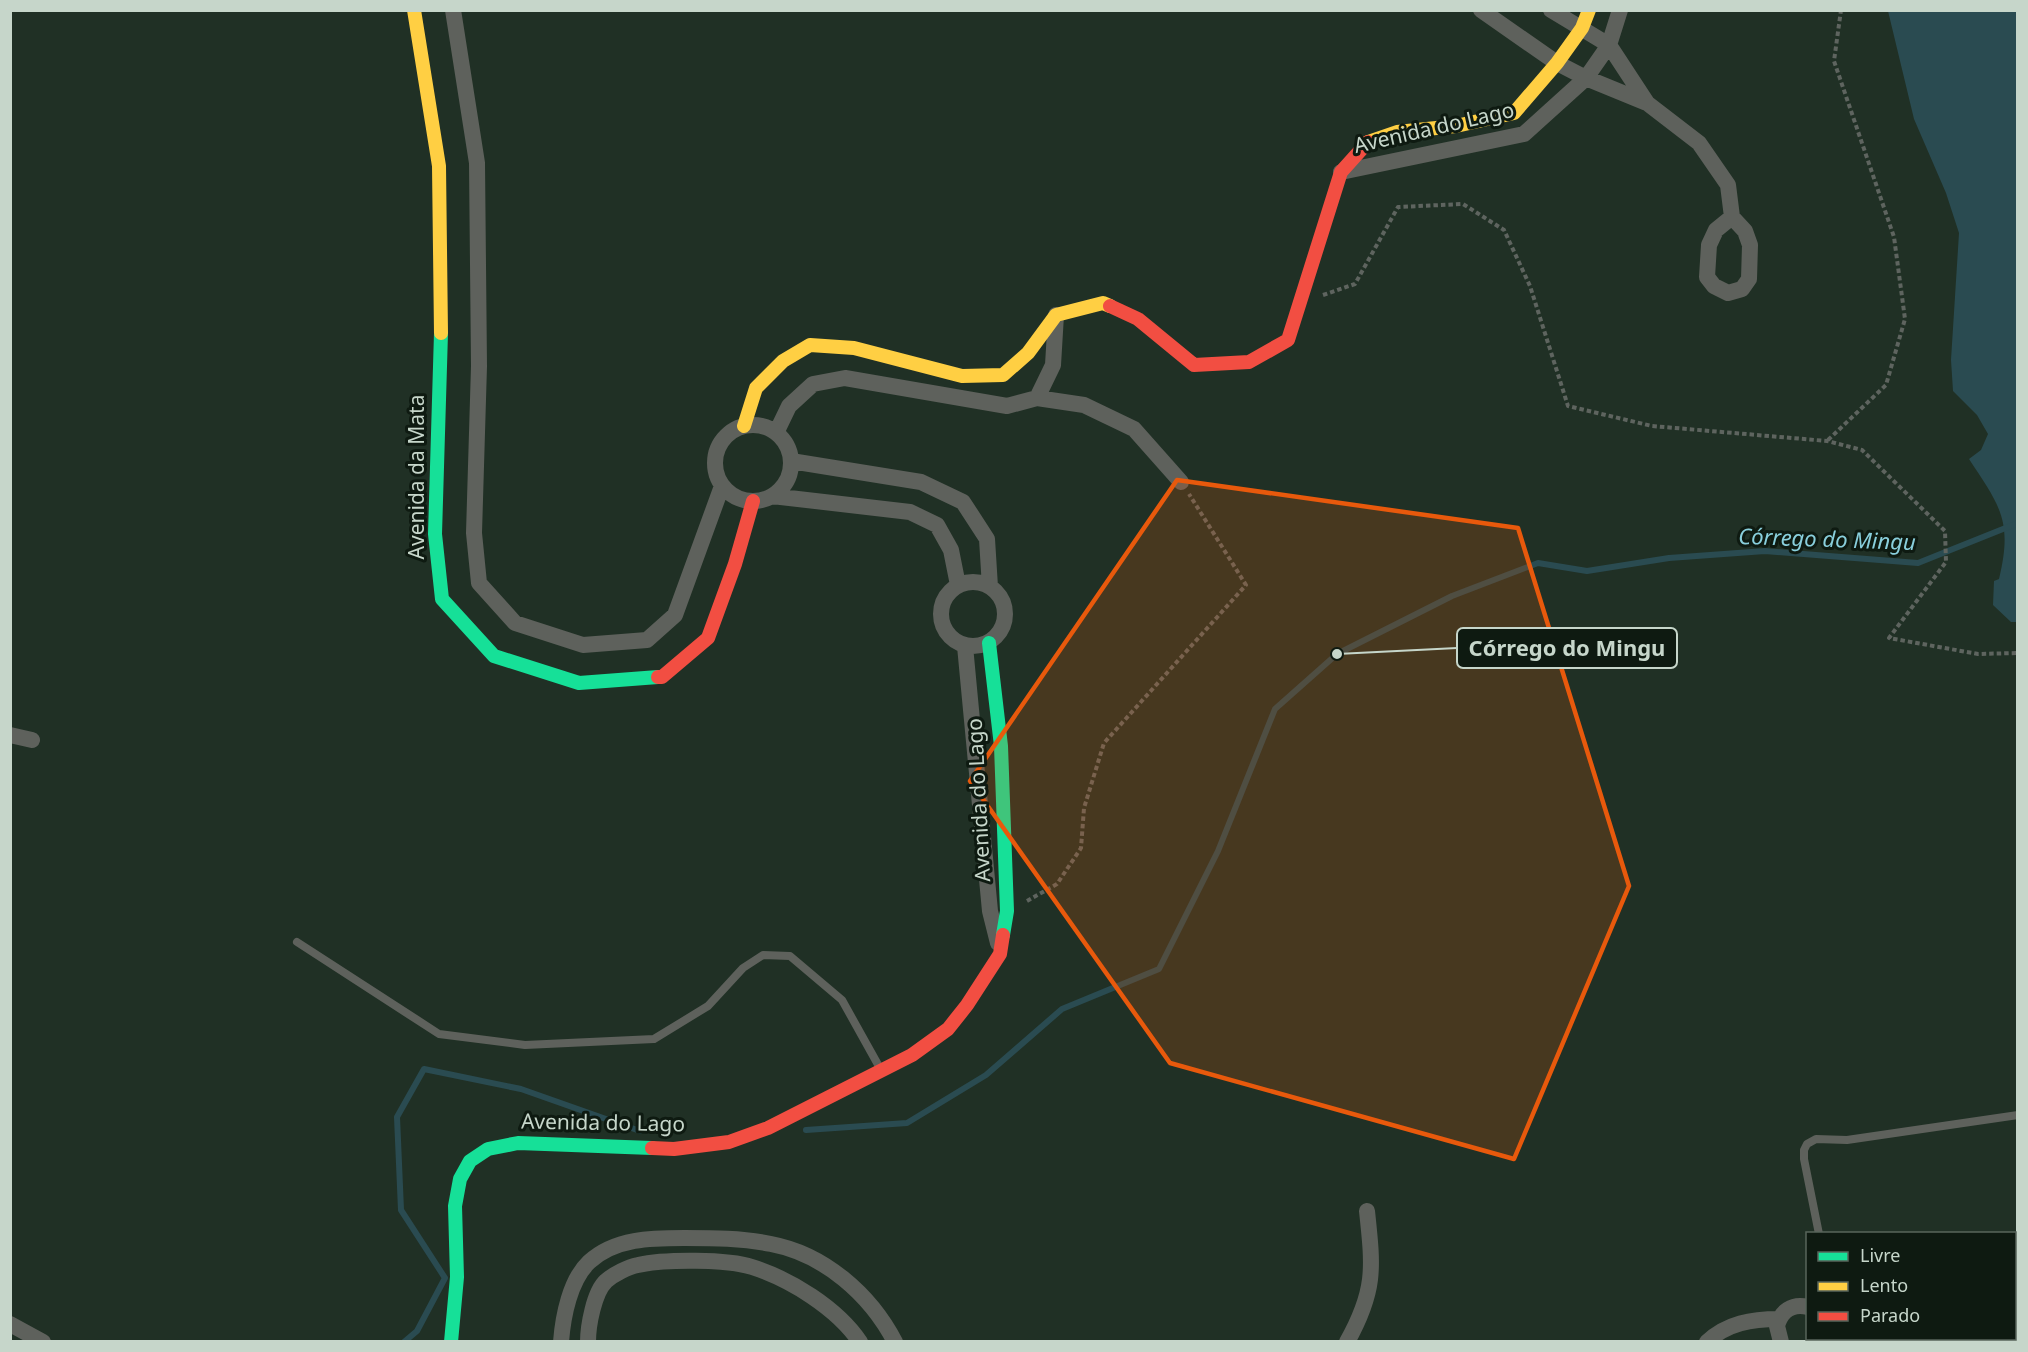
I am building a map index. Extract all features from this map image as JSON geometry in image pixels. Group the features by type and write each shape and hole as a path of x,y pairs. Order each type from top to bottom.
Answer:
{"street":[{"name":"Avenida da Mata","path":"414,10 439,166 441,366 435,534 442,599 494,656 579,683 662,677 708,638 735,564 753,501"},
{"path":"453,10 477,163 479,366 474,533 479,583 515,623 583,645 646,640 675,615 722,486"},
{"path":"1481,10 1557,63 1586,78 1647,103 1699,143 1728,185 1732,217"},
{"path":"1551,10 1610,45 1647,103"},
{"name":"Avenida do Lago","path":"1056,315 1102,303 1138,319 1194,366 1249,362 1288,340 1341,172 1368,142 1397,132 1456,126 1514,113 1557,63 1582,28 1589,10"},
{"name":"Avenida do Lago","path":"1341,172 1524,134 1586,78 1610,45 1620,10"},
{"path":"744,426 756,388 783,361 810,345 854,348 962,376 1004,375 1028,353 1056,315"},
{"path":"1037,398 1053,365 1056,315"},
{"path":"776,433 789,406 813,384 845,378 1007,406 1037,398 1084,405 1134,429 1181,482"},
{"path":"772,496 783,487 789,475 791,461 789,450 776,433 765,427 744,426 730,432 716,451 714,463 716,475 730,494 741,500 753,501 772,496 910,512 937,525 951,550 958,585"},
{"path":"791,461 921,482 963,502 987,539 990,587"},
{"path":"969,582 980,582 990,587 999,594 1004,604 1006,615 1004,627 989,643 977,647 955,642 946,634 940,613 949,592 958,585 969,582"},
{"name":"Avenida do Lago","path":"451,1341 457,1277 455,1230 458,1187 466,1167 476,1156 494,1147 518,1143 674,1149 729,1142 768,1128 912,1056 948,1029 967,1005 1000,954 1007,911 1001,746 989,643"},
{"name":"Avenida do Lago","path":"965,646 990,911 1000,954"},
{"path":"10,735 32,740"},
{"path":"1347,1341 1363,1312 1371,1281 1372,1259 1367,1211"},
{"path":"561,1341 562,1325 575,1281 588,1263 602,1252 642,1239 734,1238 772,1244 818,1261 857,1288 886,1324 895,1341"},
{"path":"588,1341 595,1299 604,1282 637,1265 668,1262 709,1262 752,1267 798,1287 837,1314 860,1341"},
{"path":"1780,1341 1777,1326 1779,1319 1790,1308 1806,1307"},
{"path":"1707,1341 1727,1327 1758,1319 1779,1319"},
{"path":"10,1324 43,1341"}],"lane":[{"path":"297,942 439,1034 525,1046 654,1039 708,1006 743,968 763,955 790,956 842,1000 881,1071"},
{"path":"1819,1232 1804,1159 1804,1150 1811,1141 1816,1139 1847,1140 2018,1115"}],"path":[{"path":"1827,441 1886,385 1905,319 1894,237 1834,61 1841,10"},
{"path":"1300,303 1355,284 1398,207 1463,204 1504,230 1530,286 1568,406 1652,426 1827,441 1862,450 1945,531 1947,562 1889,638 1978,654 2018,653"},
{"path":"1007,911 1058,884 1081,848 1084,808 1104,743 1246,585 1181,482"}],"highlighted area":[{"path":"1177,480 1518,528 1629,886 1514,1159 1170,1063 970,781"}],"water":[{"path":"1888,11 2017,11 2017,622 2011,622 1993,605 1994,581 1999,579 2003,559 2004,528 1996,502 1969,459 1981,450 1988,434 1977,415 1953,391 1951,360 1959,233 1946,193 1914,119"}],"waterway":[{"name":"Córrego do Mingu","path":"806,1130 907,1123 986,1075 1062,1009 1159,969 1218,851 1275,709 1337,654 1452,596 1538,563 1587,571 1669,558 1765,551 1918,563 2018,523"},
{"name":"Córrego do Mingu","path":"404,1342 417,1331 445,1278 401,1210 397,1117 424,1069 521,1089 640,1131"}],"traffic: fast":[{"path":"441,333 435,534 442,599 494,656 579,683 658,677"},
{"path":"989,643 1001,746 1007,911 1003,935"},
{"path":"451,1342 457,1277 455,1206 460,1179 470,1161 488,1149 518,1143 652,1148"}],"traffic: slow":[{"path":"414,10 439,166 441,333"},
{"path":"1368,142 1397,132 1456,126 1514,113 1557,63 1582,28 1589,10"},
{"path":"744,426 756,388 783,361 810,345 854,348 962,376 1003,375 1028,353 1056,315 1103,303 1110,306"}],"traffic: jam":[{"path":"1110,306 1138,319 1194,365 1249,362 1288,340 1341,172 1368,142"},
{"path":"658,677 662,677 708,638 735,564 753,501"},
{"path":"652,1148 674,1149 729,1142 768,1128 912,1055 948,1029 967,1005 1000,954 1003,935"}],"place":[{"name":"Córrego do Mingu","path":"1337,654"}]}
